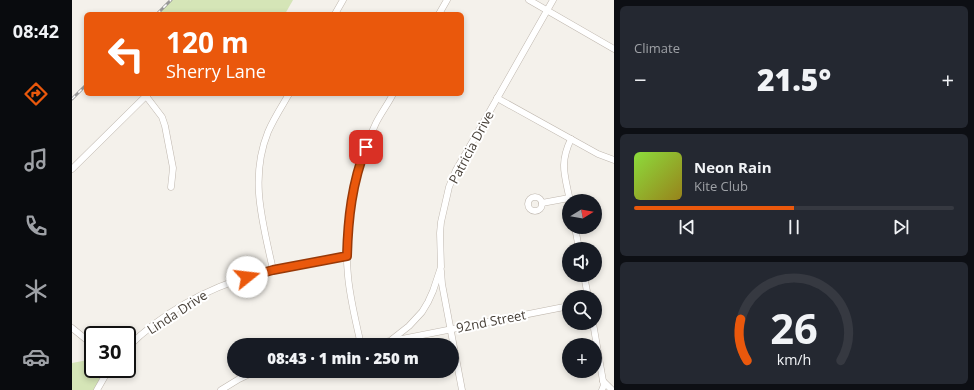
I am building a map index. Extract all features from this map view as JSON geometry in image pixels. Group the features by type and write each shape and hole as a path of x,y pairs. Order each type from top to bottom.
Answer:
{"street":[{"path":"336,12 344,0"},
{"path":"440,12 447,0"},
{"path":"529,0 614,49"},
{"name":"Patricia Drive","path":"394,338 410,326 422,312 433,291 441,267 441,222 449,187 456,170 553,0"},
{"path":"72,170 146,96"},
{"path":"148,96 162,117 165,126 173,168 171,187"},
{"path":"273,270 259,205 258,176 260,161 268,132 286,96"},
{"path":"359,338 350,291 347,256 348,222 353,191 362,159 376,123 392,96"},
{"path":"497,98 598,154 614,160"},
{"path":"569,194 563,162 566,149 571,139"},
{"path":"542,203 562,200"},
{"name":"Linda Drive","path":"136,341 162,319 209,291 235,281 273,270 347,256"},
{"path":"441,267 442,284 462,390"},
{"name":"92nd Street","path":"405,338 562,307"},
{"path":"72,328 84,337"},
{"path":"594,330 604,385 602,390"},
{"path":"96,390 103,378"},
{"path":"221,390 241,378"},
{"path":"603,381 612,390"}],"green space":[{"path":"171,0 293,0 286,12 159,12"},
{"path":"84,361 84,378 104,378 97,390 72,390 72,363"}],"railway":[{"path":"159,12 171,0"},
{"path":"72,99 84,87"}],"route":[{"path":"247,277 273,270 347,256 348,222 353,191 366,147"}]}
